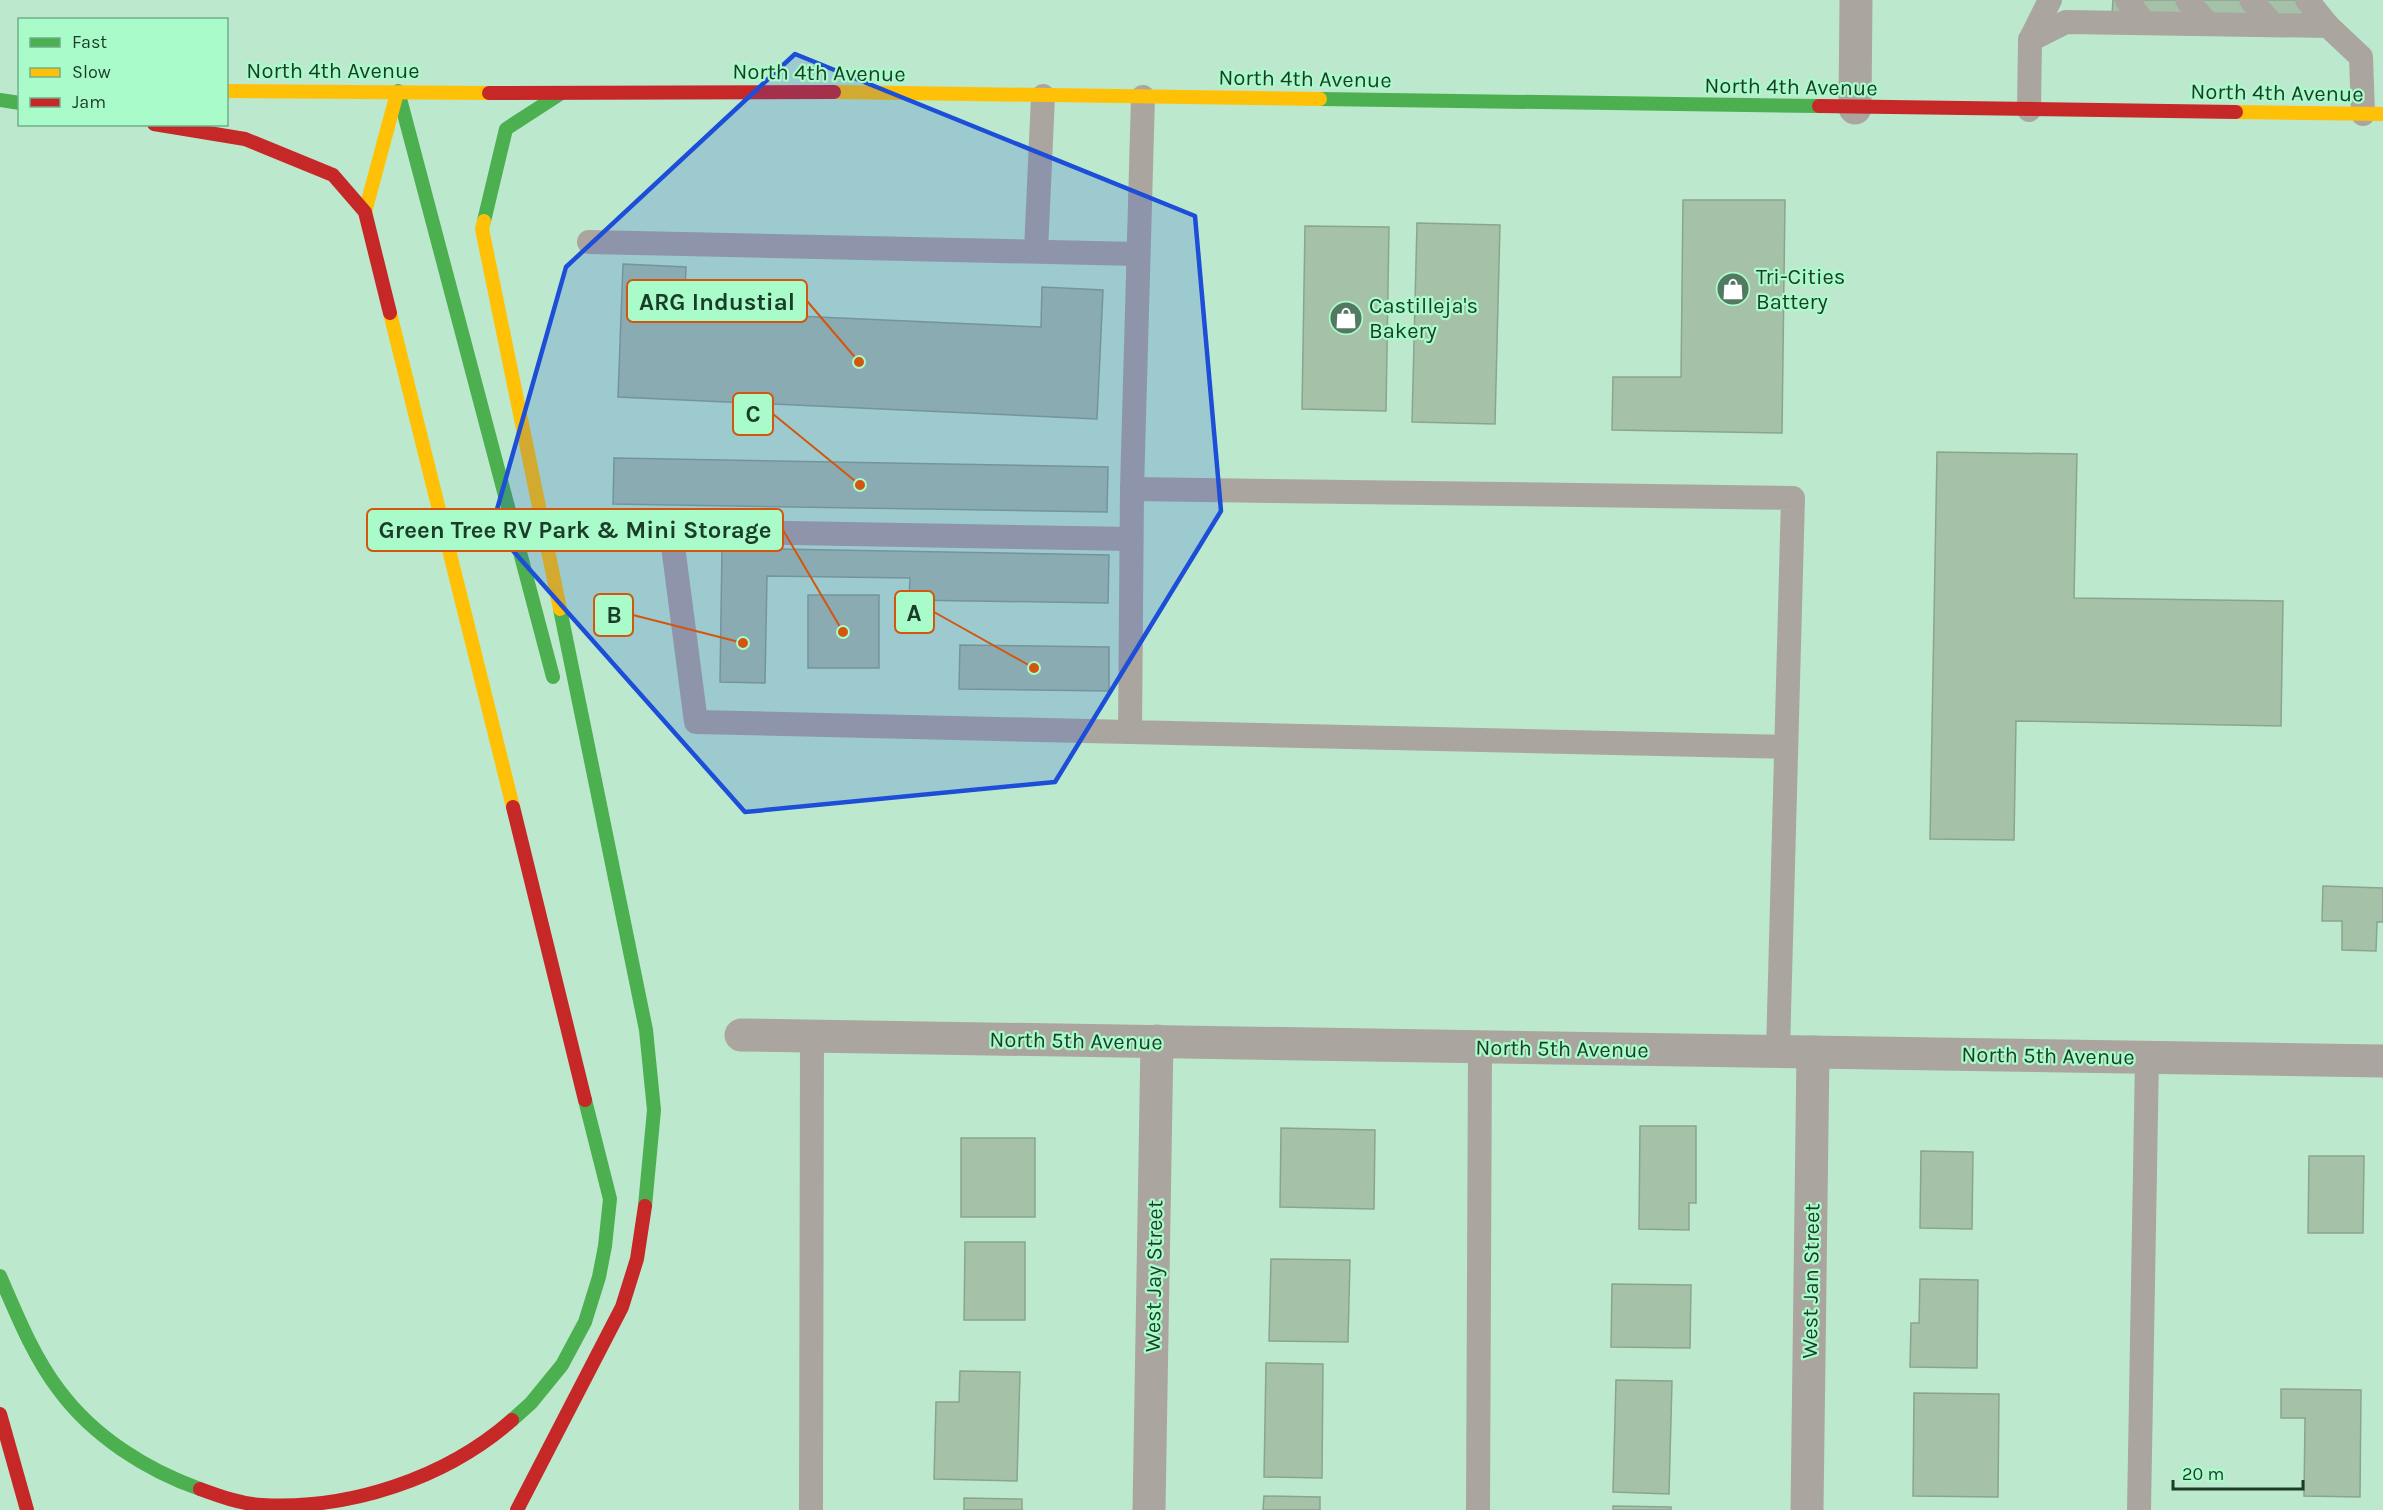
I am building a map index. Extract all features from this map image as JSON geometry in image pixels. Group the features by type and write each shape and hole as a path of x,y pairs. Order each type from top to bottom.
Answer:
{"main road":[{"path":"0,91 18,91"},
{"name":"North 4th Avenue","path":"228,91 560,94 768,91 2373,114"},
{"path":"365,212 398,91"},
{"path":"398,91 557,693"},
{"path":"517,1510 622,1307 637,1259 649,1179 654,1110 646,1030 482,229 506,129 560,94"},
{"path":"0,100 18,103"},
{"path":"0,1276 28,1342 54,1383 87,1421 125,1452 168,1478 214,1495 263,1506 302,1508 361,1502 409,1489 454,1468 495,1440 531,1406 561,1367 585,1323 601,1276 609,1227 610,1198 365,212 333,175 245,139 166,126"},
{"path":"581,785 646,1030"},
{"path":"0,1414 27,1510"}],"street":[{"path":"1855,108 1856,0"},
{"name":"North 5th Avenue","path":"741,1035 2383,1061"},
{"name":"West Jay Street","path":"1149,1510 1157,1041"},
{"name":"West Jan Street","path":"1807,1510 1813,1052"}],"lane":[{"path":"2029,110 2030,40 2050,0"},
{"path":"2127,0 2144,23"},
{"path":"2187,0 2208,24"},
{"path":"2251,0 2272,25"},
{"path":"2307,0 2328,26 2361,57 2373,114"},
{"path":"2030,40 2066,22 2328,26"},
{"path":"1036,252 1043,96"},
{"path":"1130,732 1132,489 1143,97"},
{"path":"589,242 1138,254"},
{"path":"1132,489 1792,498 1778,1052"},
{"path":"1131,538 671,531 696,723 1786,747"},
{"path":"811,1510 812,1036"},
{"path":"1478,1510 1480,1046"},
{"path":"2139,1510 2147,1057"}],"highlighted area":[{"path":"795,54 1195,216 1221,511 1055,782 745,812 492,527 566,267"}],"building":[{"path":"2113,0 2309,0 2309,17 2112,15"},
{"name":"Tri-Cities Battery","path":"1683,200 1785,200 1782,433 1612,430 1613,377 1681,377"},
{"path":"1417,223 1500,225 1495,424 1412,422"},
{"name":"Castilleja's Bakery","path":"1305,226 1389,227 1386,411 1302,409"},
{"path":"623,264 686,267 684,311 1041,327 1042,287 1103,290 1097,419 618,397"},
{"path":"1937,452 2077,454 2074,598 2283,601 2281,726 2016,721 2014,840 1930,839"},
{"path":"614,458 1108,467 1107,512 613,504"},
{"path":"722,548 1109,555 1108,603 909,600 910,578 767,576 765,683 720,682"},
{"path":"808,595 879,595 879,668 808,668"},
{"path":"960,645 1109,647 1109,691 959,689"},
{"path":"2323,886 2383,888 2383,922 2377,922 2376,951 2342,950 2342,921 2322,921"},
{"path":"1640,1126 1696,1126 1696,1203 1689,1203 1689,1230 1639,1229"},
{"path":"1281,1128 1375,1130 1374,1209 1280,1207"},
{"path":"961,1138 1035,1138 1035,1217 961,1217"},
{"path":"1921,1151 1973,1152 1972,1229 1920,1228"},
{"path":"2309,1156 2364,1156 2363,1233 2308,1233"},
{"path":"965,1242 1025,1242 1025,1320 964,1320"},
{"path":"1271,1259 1350,1260 1348,1342 1269,1341"},
{"path":"1920,1279 1978,1280 1977,1368 1910,1367 1911,1323 1919,1323"},
{"path":"1612,1284 1691,1285 1690,1348 1611,1347"},
{"path":"1266,1363 1323,1364 1322,1478 1264,1477"},
{"path":"960,1371 1020,1372 1017,1481 934,1479 936,1402 959,1402"},
{"path":"1616,1380 1672,1381 1669,1494 1613,1492"},
{"path":"2281,1389 2361,1390 2360,1497 2304,1496 2305,1418 2281,1418"},
{"path":"1914,1393 1999,1394 1998,1497 1913,1496"},
{"path":"1264,1496 1320,1497 1320,1510 1263,1510"},
{"path":"964,1498 1022,1499 1022,1510 964,1510"},
{"path":"1613,1506 1671,1507 1671,1510 1613,1510"}],"traffic: fast":[{"path":"398,91 553,677"},
{"path":"484,221 506,129 560,94"},
{"path":"1320,99 1819,106"},
{"path":"0,100 18,103"},
{"path":"560,609 646,1030 654,1110 645,1206"},
{"path":"512,1420 531,1403 562,1365 585,1322 599,1277 610,1199 585,1100"},
{"path":"0,1276 33,1349 50,1377 73,1407 104,1437 122,1450 160,1472 200,1489"}],"traffic: slow":[{"path":"228,91 489,93"},
{"path":"834,92 1320,99"},
{"path":"365,212 397,93"},
{"path":"2236,112 2383,114"},
{"path":"484,221 482,229 560,609"},
{"path":"390,313 513,807"}],"traffic: jam":[{"path":"489,93 834,92"},
{"path":"1819,106 2236,112"},
{"path":"166,126 245,139 333,175 365,212 390,313"},
{"path":"513,807 585,1100"},
{"path":"517,1510 622,1307 637,1259 645,1206"},
{"path":"0,1414 27,1510"},
{"path":"200,1489 222,1497 262,1505 329,1502 362,1496 427,1474 486,1441 512,1420"}],"place":[{"name":"Tri-Cities Battery","path":"1733,289"},
{"name":"Castilleja's Bakery","path":"1346,318"},
{"name":"ARG Industial","path":"859,362"},
{"name":"C","path":"860,485"},
{"name":"Green Tree RV Park & Mini Storage","path":"843,632"},
{"name":"B","path":"743,643"},
{"name":"A","path":"1034,668"}]}
